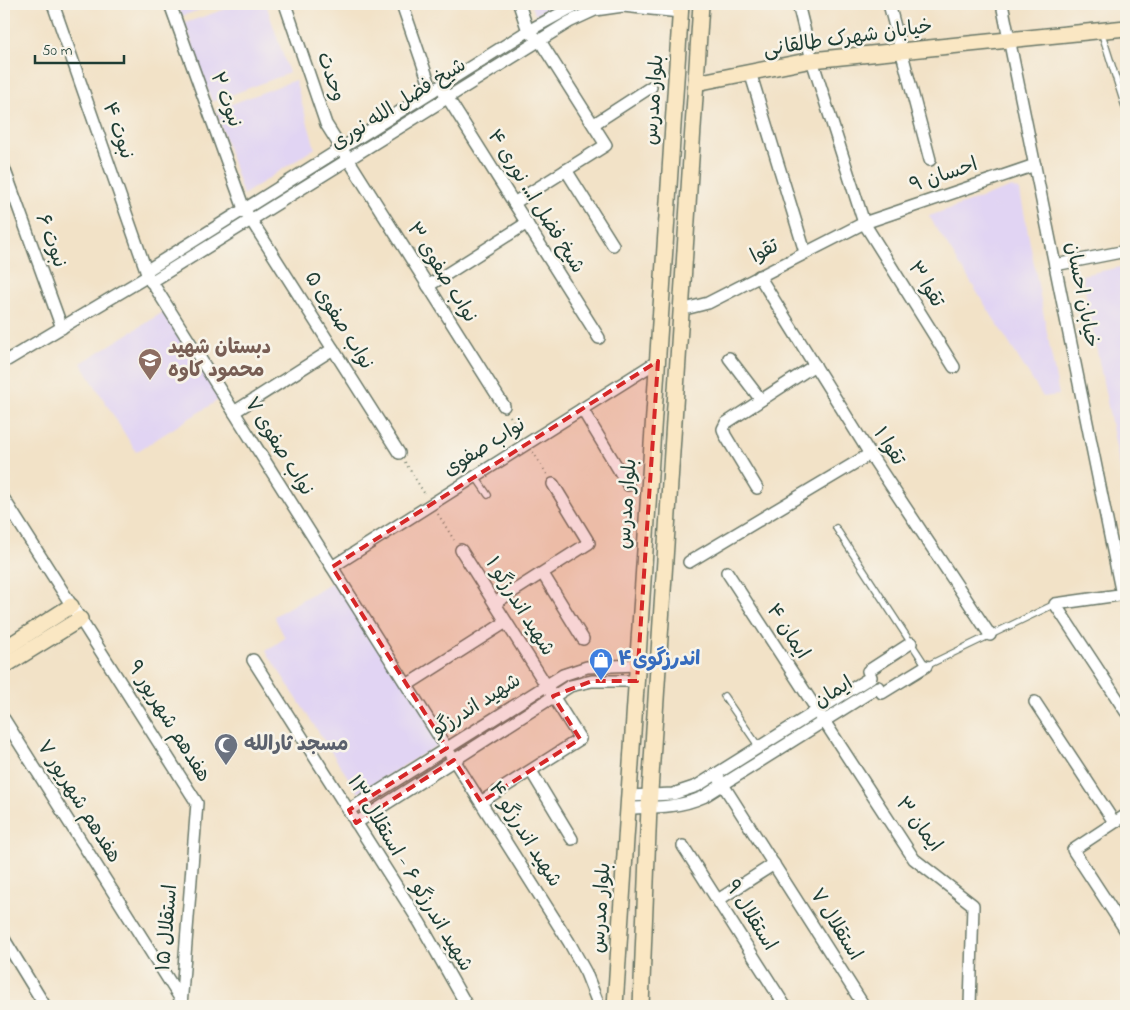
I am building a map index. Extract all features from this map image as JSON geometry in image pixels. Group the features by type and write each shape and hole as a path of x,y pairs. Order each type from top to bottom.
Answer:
{"main road":[{"name":"بلوار مدرس","path":"641,1006 649,801 701,4"},
{"name":"بلوار مدرس","path":"615,1006 681,8"},
{"name":"خیابان شهرک طالقانی","path":"696,83 812,60 1126,28"},
{"path":"4,649 71,606"},
{"path":"4,666 80,619"}],"street":[{"name":"نبوت ۴","path":"53,4 148,276"},
{"name":"نبوت ۲","path":"170,4 244,209"},
{"name":"وحدت","path":"285,4 326,124 347,159"},
{"name":"شیخ فضل ا... نوری ۴","path":"402,4 436,89 447,97 599,338"},
{"path":"514,202 606,145 540,41 528,31 519,4"},
{"name":"شیخ فضل الله نوری","path":"148,276 244,209 528,31 578,4"},
{"name":"تقوا ۳","path":"798,4 812,60 864,223 954,367"},
{"path":"889,4 930,160"},
{"name":"خیابان احسان","path":"1002,4 1124,594"},
{"name":"شیخ فضل الله نوری","path":"148,276 251,220 569,22 596,10 623,6 681,8"},
{"path":"750,72 777,165 806,252"},
{"path":"594,124 651,87"},
{"name":"نواب صفوی ۳","path":"347,159 504,406"},
{"name":"احسان ۹","path":"864,223 1035,165"},
{"name":"نبوت ۶","path":"4,168 62,328"},
{"path":"566,170 613,245"},
{"name":"نواب صفوی ۵","path":"244,209 399,453"},
{"path":"428,286 527,223"},
{"name":"تقوا","path":"681,310 708,303 864,223"},
{"path":"1055,265 1126,251"},
{"path":"4,362 148,276"},
{"name":"نواب صفوی ۷","path":"148,276 407,685"},
{"name":"تقوا ۱","path":"759,276 870,454 990,635"},
{"path":"234,412 333,349"},
{"path":"729,358 761,400"},
{"name":"نواب صفوی","path":"332,567 658,360"},
{"path":"757,488 723,429 726,423 815,365"},
{"path":"582,409 628,485"},
{"path":"689,562 870,454"},
{"path":"494,603 543,574 589,543 553,484"},
{"name":"هفدهم شهریور ۹","path":"4,500 197,803 193,854"},
{"name":"شهید اندرزگو ۱","path":"460,550 580,739 530,771"},
{"name":"ایمان ۴","path":"727,572 823,722"},
{"path":"543,574 583,639"},
{"path":"1124,594 1055,604 1126,712"},
{"path":"407,685 506,622"},
{"name":"ایمان","path":"649,801 685,791 717,774 871,677 868,671 911,643"},
{"name":"شهید اندرزگو ۶ - استقلال ۱۳","path":"253,660 420,923 467,1006"},
{"name":"شهید اندرزگو","path":"348,810 563,675 587,667 638,665"},
{"name":"ایمان","path":"629,802 689,803 723,784 878,687 882,693 926,666"},
{"path":"356,822 570,686 592,681 637,681"},
{"name":"شهید اندرزگو ۴","path":"407,685 569,942 586,973 599,1006"},
{"path":"1035,702 1114,822"},
{"name":"هفدهم شهریور ۷","path":"4,719 181,1002"},
{"name":"ایمان ۳","path":"823,722 914,859 973,905 970,1006"},
{"path":"481,802 530,771 572,839"},
{"name":"استقلال ۷","path":"717,774 864,1006"},
{"path":"1126,815 1073,850 1126,931"},
{"name":"استقلال ۹","path":"683,846 785,1006"},
{"name":"استقلال ۱۵","path":"181,1002 193,854"},
{"path":"718,900 774,864"},
{"path":"4,939 45,1006"}],"lane":[{"path":"1101,31 1126,110"},
{"path":"475,476 488,496"},
{"path":"836,528 926,666"},
{"name":"ایمان","path":"926,666 1055,604"},
{"path":"871,677 878,687"},
{"path":"724,696 759,748"}],"highlighted area":[{"path":"658,361 637,681 592,681 553,696 580,739 481,802 454,760 356,823 349,810 447,748 332,567"}],"shaded area":[{"path":"177,4 217,4 182,16"},
{"path":"240,4 266,4 289,73 212,102 185,23"},
{"path":"531,4 553,4 535,15"},
{"path":"295,80 315,148 243,195 216,110"},
{"path":"1012,187 1020,191 1059,395 1043,397 929,216"},
{"path":"1126,266 1126,498 1082,275"},
{"name":"دبستان شهید محمود کاوه","path":"165,311 220,399 136,452 81,363"},
{"path":"339,578 443,742 358,793 266,651 285,638 274,616"}],"place":[{"name":"دبستان شهید محمود کاوه","path":"150,381"},
{"name":"اندرزگوی۴","path":"601,681"},
{"name":"مسجد ثارالله","path":"226,766"}]}
